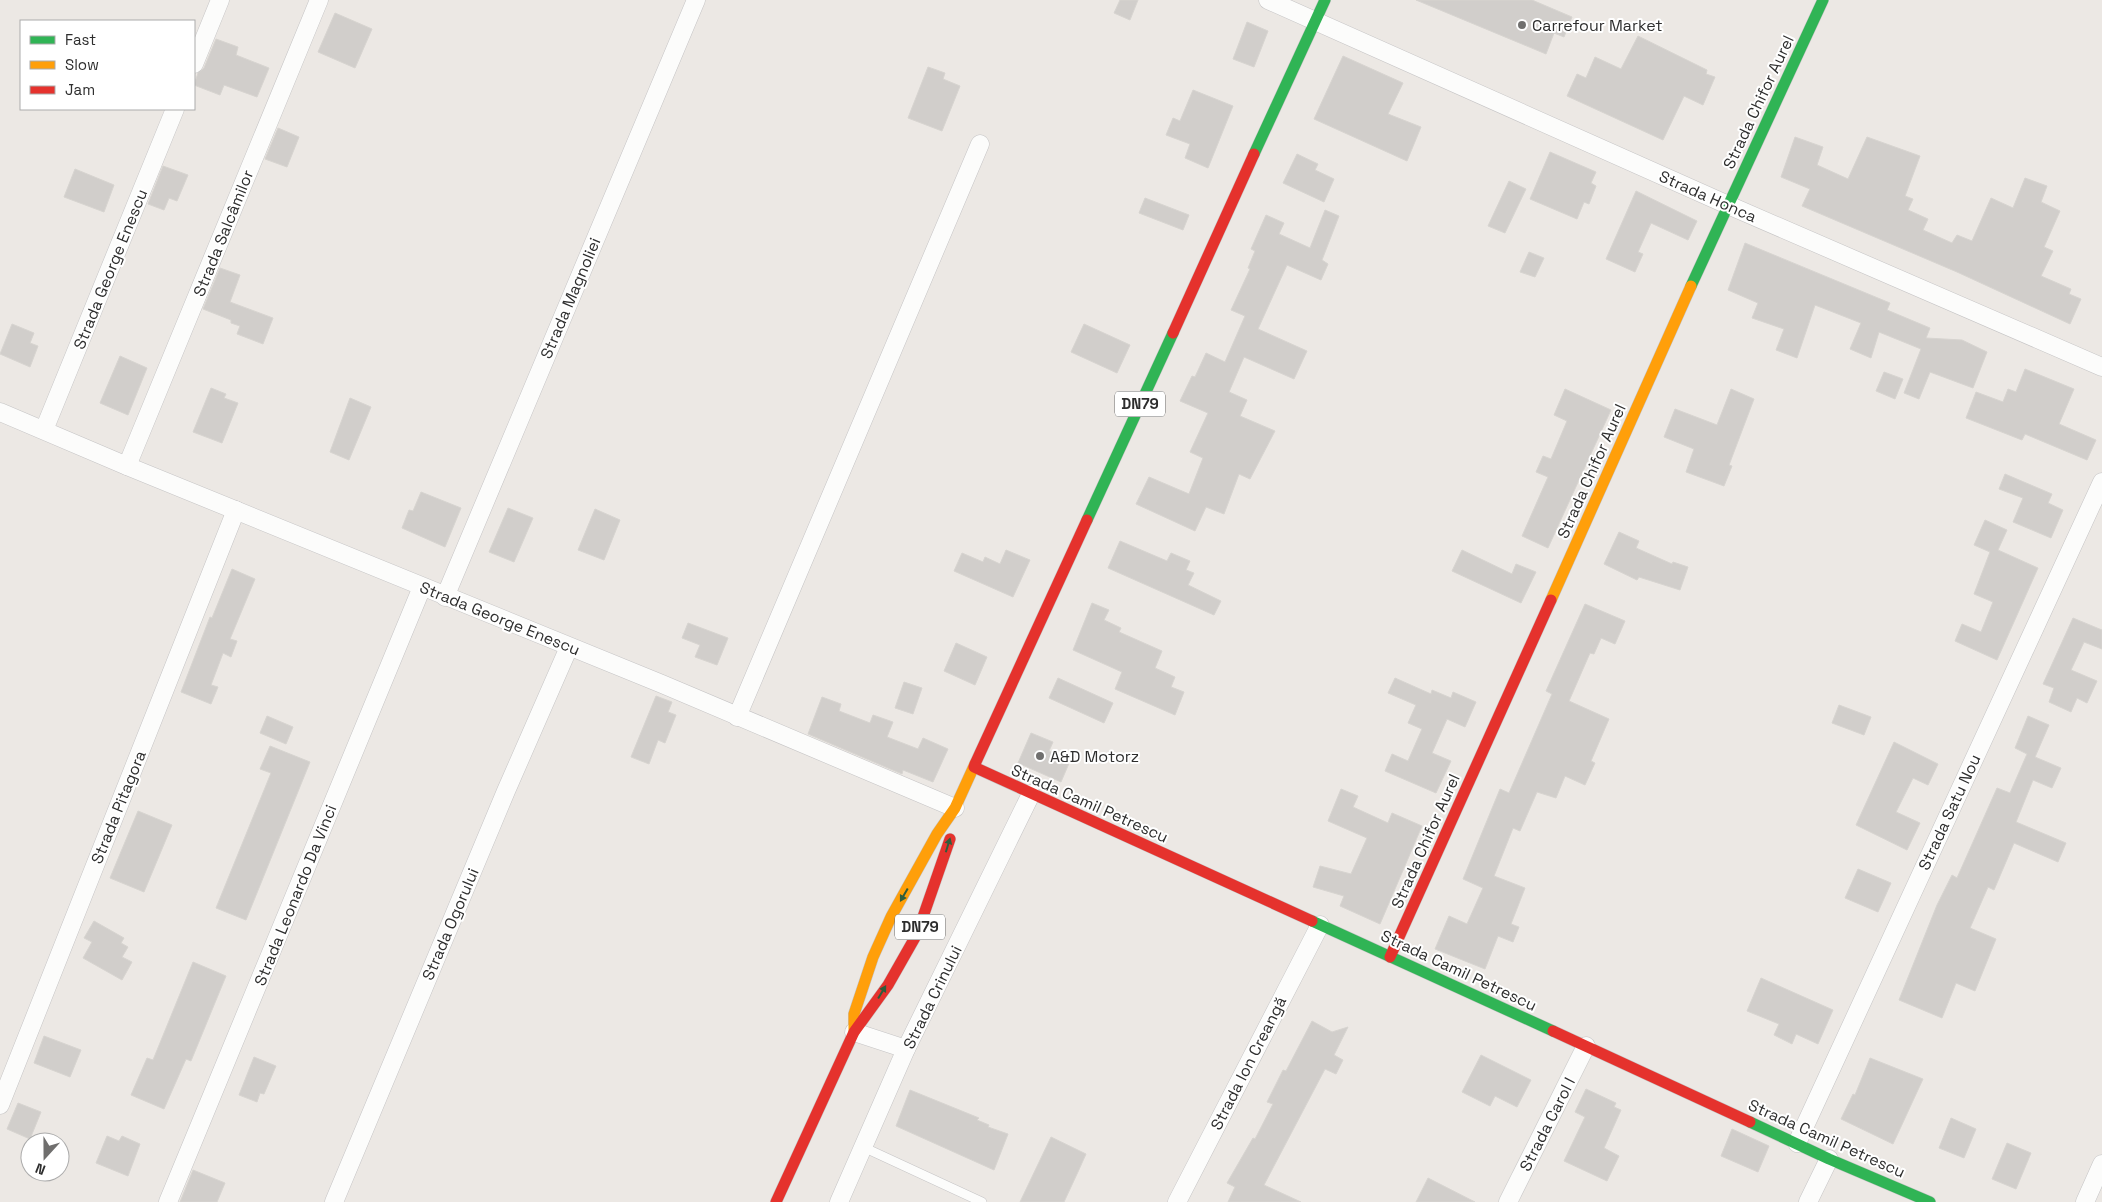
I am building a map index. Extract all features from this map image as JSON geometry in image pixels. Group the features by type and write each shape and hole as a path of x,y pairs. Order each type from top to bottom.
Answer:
{"main road":[{"name":"DN79","path":"854,1032 854,1014 873,957 891,917 937,834 955,808 1325,0"},
{"name":"Strada Chifor Aurel","path":"1390,957 1728,205 1823,0"},
{"name":"Strada Camil Petrescu","path":"974,767 1797,1142 1829,1160 1930,1202"},
{"name":"DN79","path":"776,1202 854,1032 867,1016 901,964 918,933 950,839 955,808"}],"street":[{"path":"195,62 220,0"},
{"name":"Strada Salcâmilor","path":"127,466 319,0"},
{"name":"Strada Magnoliei","path":"445,597 696,0"},
{"name":"Strada Honca","path":"1268,0 1728,205 2102,367"},
{"name":"Strada George Enescu","path":"44,430 175,110"},
{"path":"737,716 980,144"},
{"name":"Strada George Enescu","path":"0,412 955,808"},
{"name":"Strada Satu Nou","path":"1797,1142 2102,482"},
{"name":"Strada Pitagora","path":"0,1105 236,510"},
{"name":"Strada Leonardo Da Vinci","path":"168,1202 422,587"},
{"name":"Strada Ogorului","path":"334,1202 498,809 569,647"},
{"name":"Strada Crinului","path":"838,1202 906,1049 1031,794"},
{"name":"Strada Ion Creangă","path":"1177,1202 1320,925"},
{"path":"854,1032 906,1049"},
{"name":"Strada Carol I","path":"1508,1202 1586,1046"},
{"path":"1808,1202 1829,1160"},
{"path":"2085,1202 2102,1164"}],"lane":[{"path":"863,1147 982,1202"}],"building":[{"path":"1120,0 1138,0 1130,20 1114,13"},
{"name":"Carrefour Market","path":"1416,0 1532,0 1572,17 1564,37 1554,33 1546,54"},
{"path":"335,13 372,29 355,68 318,52"},
{"path":"1247,22 1268,31 1254,67 1233,59"},
{"path":"1638,36 1707,70 1706,74 1715,77 1703,105 1684,96 1663,140 1567,96 1577,74 1586,78 1595,57 1621,69"},
{"path":"216,39 238,47 236,55 269,68 257,97 224,85 220,95 195,85 198,73 204,68"},
{"path":"1343,56 1403,83 1388,114 1421,127 1407,161 1314,119"},
{"path":"928,67 945,73 943,79 960,86 942,131 908,118"},
{"path":"1193,90 1233,106 1208,168 1185,158 1190,144 1166,135 1173,118 1180,121"},
{"path":"278,128 299,137 287,167 265,159"},
{"path":"1795,137 1823,147 1817,165 1848,179 1867,137 1920,156 1905,196 1913,199 1908,210 1928,219 1923,230 1952,243 1957,235 1972,241 1991,198 2013,208 2025,178 2047,186 2041,202 2060,211 2044,247 2053,251 2041,276 2071,289 2069,294 2081,299 2070,324 1957,272 1802,206 1810,189 1781,177"},
{"path":"1550,152 1596,172 1591,183 1596,186 1589,204 1584,202 1577,219 1530,199"},
{"path":"1297,154 1318,164 1315,170 1334,179 1324,202 1283,183"},
{"path":"163,166 188,175 177,201 169,198 164,210 148,204"},
{"path":"75,169 114,185 104,212 64,197"},
{"path":"1509,181 1526,189 1505,233 1488,226"},
{"path":"1636,191 1697,221 1688,240 1651,223 1638,252 1643,254 1635,272 1606,259"},
{"path":"1145,198 1189,215 1183,230 1139,213"},
{"path":"1325,210 1339,216 1322,260 1328,264 1321,280 1287,265 1258,329 1307,351 1294,379 1244,357 1229,392 1247,400 1240,416 1275,431 1250,479 1239,474 1224,514 1206,507 1195,531 1136,504 1149,477 1189,494 1203,458 1190,452 1208,413 1180,401 1192,376 1195,377 1206,353 1225,362 1245,316 1231,310 1250,269 1248,268 1255,251 1251,249 1266,215 1284,223 1279,234 1310,248"},
{"path":"1745,243 1890,303 1887,310 1930,328 1926,338 1962,340 1987,352 1973,388 1930,372 1919,399 1904,393 1921,349 1879,332 1871,358 1850,349 1861,323 1815,305 1797,358 1776,350 1784,329 1752,318 1758,303 1728,290"},
{"path":"1529,252 1544,258 1535,277 1520,272"},
{"path":"220,268 240,275 230,302 273,318 263,344 237,334 240,326 231,323 231,320 203,309"},
{"path":"12,324 34,333 30,343 38,346 30,367 0,354"},
{"path":"1084,324 1130,345 1117,373 1071,352"},
{"path":"120,356 147,368 128,415 100,403"},
{"path":"2025,369 2074,389 2059,424 2096,440 2087,460 2025,434 2022,440 1966,418 1976,392 2003,402 2008,389 2016,392"},
{"path":"1884,372 1903,379 1895,399 1876,391"},
{"path":"211,388 226,394 224,398 238,403 222,443 193,432"},
{"path":"1565,389 1611,410 1548,548 1522,536 1548,477 1536,472 1543,456 1551,459 1567,421 1554,415"},
{"path":"1731,389 1754,399 1729,465 1732,466 1724,486 1686,472 1694,449 1664,437 1675,409 1717,425"},
{"path":"350,398 371,407 349,460 330,452"},
{"path":"2005,474 2052,494 2048,503 2063,510 2051,538 2013,522 2023,498 1999,489"},
{"path":"421,492 461,508 445,547 402,528 409,510 413,511"},
{"path":"508,508 533,518 514,562 489,552"},
{"path":"595,509 620,520 604,560 578,550"},
{"path":"1985,520 2007,530 1998,550 2038,568 1997,660 1955,641 1962,624 1981,632 1993,602 1974,594 1990,552 1974,545"},
{"path":"1619,532 1639,541 1636,548 1672,564 1673,562 1688,567 1680,590 1639,577 1637,580 1604,564"},
{"path":"1120,541 1167,561 1171,553 1190,561 1186,570 1194,573 1188,585 1221,601 1214,615 1108,568"},
{"path":"1006,550 1030,560 1013,597 954,571 962,553 983,562 985,557 1000,564"},
{"path":"1462,550 1512,574 1516,564 1536,572 1521,603 1452,571"},
{"path":"232,569 255,579 230,639 237,641 231,657 223,653 211,685 218,687 211,704 181,692 210,617 212,618"},
{"path":"1092,603 1109,610 1104,620 1121,628 1119,632 1162,651 1155,668 1175,677 1171,687 1184,692 1175,715 1115,689 1122,672 1073,650"},
{"path":"1585,604 1625,621 1615,644 1601,638 1594,654 1590,653 1569,701 1609,719 1591,761 1595,763 1585,785 1565,776 1556,798 1537,792 1520,831 1513,828 1494,876 1525,888 1511,924 1519,927 1513,942 1498,936 1485,969 1435,949 1449,916 1467,924 1483,888 1463,879 1500,789 1509,793 1552,694 1546,691"},
{"path":"2073,618 2102,630 2102,649 2084,642 2071,670 2097,681 2087,703 2077,698 2071,712 2049,702 2054,688 2043,684"},
{"path":"688,623 728,638 717,665 695,657 700,645 682,638"},
{"path":"956,643 987,657 975,685 944,671"},
{"path":"1058,678 1113,703 1104,723 1049,698"},
{"path":"1395,678 1431,694 1432,690 1451,698 1453,692 1476,702 1465,727 1447,719 1432,753 1451,761 1436,793 1385,771 1392,754 1408,761 1422,729 1408,723 1416,705 1388,693"},
{"path":"904,682 922,688 913,714 895,708"},
{"path":"656,696 672,702 668,712 676,715 665,743 658,740 649,764 631,757"},
{"path":"822,697 841,704 839,711 870,723 873,715 893,722 887,737 918,749 923,738 948,749 933,782 903,770 902,774 808,734"},
{"path":"1839,705 1871,717 1864,735 1832,723"},
{"path":"267,716 293,727 286,744 260,733"},
{"path":"2028,716 2049,725 2035,757 2061,768 2052,788 2033,780 2016,822 2066,843 2058,862 2014,843 1994,890 1988,887 1970,928 1996,939 1975,991 1956,983 1942,1018 1899,1000 1937,905 1952,875 1957,878 1997,788 2010,793 2027,754 2015,748"},
{"name":"A&D Motorz","path":"1031,733 1053,742 1049,751 1070,761 1061,782 1018,763"},
{"path":"1894,742 1938,764 1928,785 1913,778 1896,812 1920,823 1907,850 1856,825"},
{"path":"270,746 310,762 246,920 216,908 271,773 260,769"},
{"path":"1341,789 1358,796 1353,807 1388,823 1392,813 1422,826 1380,924 1340,906 1344,896 1313,887 1320,866 1351,874 1367,838 1328,821"},
{"path":"138,811 172,825 144,892 110,878"},
{"path":"1858,869 1891,883 1878,912 1845,898"},
{"path":"94,921 124,938 121,943 128,947 122,957 132,962 122,980 83,958 92,942 84,938"},
{"path":"193,962 226,976 191,1061 186,1059 164,1109 131,1095 147,1058 153,1060"},
{"path":"1761,978 1833,1010 1818,1044 1796,1034 1792,1044 1774,1035 1779,1024 1747,1011"},
{"path":"1312,1021 1332,1032 1348,1027 1334,1055 1343,1060 1336,1074 1325,1069 1264,1185 1301,1202 1228,1202 1235,1187 1227,1183 1253,1138 1255,1139 1273,1104 1267,1102 1283,1070 1286,1071"},
{"path":"44,1036 81,1050 70,1077 34,1063"},
{"path":"1481,1055 1531,1080 1517,1107 1495,1096 1490,1106 1462,1092"},
{"path":"254,1057 276,1066 264,1094 260,1093 257,1102 239,1095"},
{"path":"1870,1058 1923,1079 1893,1144 1841,1119 1853,1094 1855,1095"},
{"path":"1586,1089 1616,1103 1614,1107 1621,1110 1604,1148 1619,1156 1607,1181 1564,1161 1585,1117 1575,1112"},
{"path":"910,1090 979,1118 977,1120 989,1125 988,1127 1008,1134 994,1170 896,1126"},
{"path":"18,1103 41,1112 33,1132 20,1132 20,1135 7,1129"},
{"path":"1951,1118 1976,1129 1964,1158 1939,1148"},
{"path":"1732,1129 1769,1146 1758,1172 1721,1156"},
{"path":"107,1136 119,1141 122,1136 140,1144 128,1176 96,1163"},
{"path":"1051,1137 1086,1154 1064,1202 1020,1202"},
{"path":"2007,1143 2031,1153 2016,1189 1992,1179"},
{"path":"193,1170 225,1183 217,1202 180,1202"},
{"path":"1428,1178 1475,1202 1416,1202"}],"traffic: fast":[{"path":"1254,154 1325,0"},
{"path":"1691,286 1823,0"},
{"path":"1087,520 1173,333"},
{"path":"1312,921 1553,1031"},
{"path":"1750,1122 1829,1159 1930,1202"}],"traffic: slow":[{"path":"1551,600 1691,286"},
{"path":"854,1032 854,1014 873,957 891,917 937,834 955,808 975,764"}],"traffic: jam":[{"path":"1173,333 1254,154"},
{"path":"975,764 1087,520"},
{"path":"1390,957 1551,600"},
{"path":"974,767 1312,921"},
{"path":"776,1202 854,1032 888,985 917,934 950,839"},
{"path":"1553,1031 1750,1122"}],"place":[{"name":"Carrefour Market","path":"1522,25"},
{"name":"A&D Motorz","path":"1040,756"}]}
